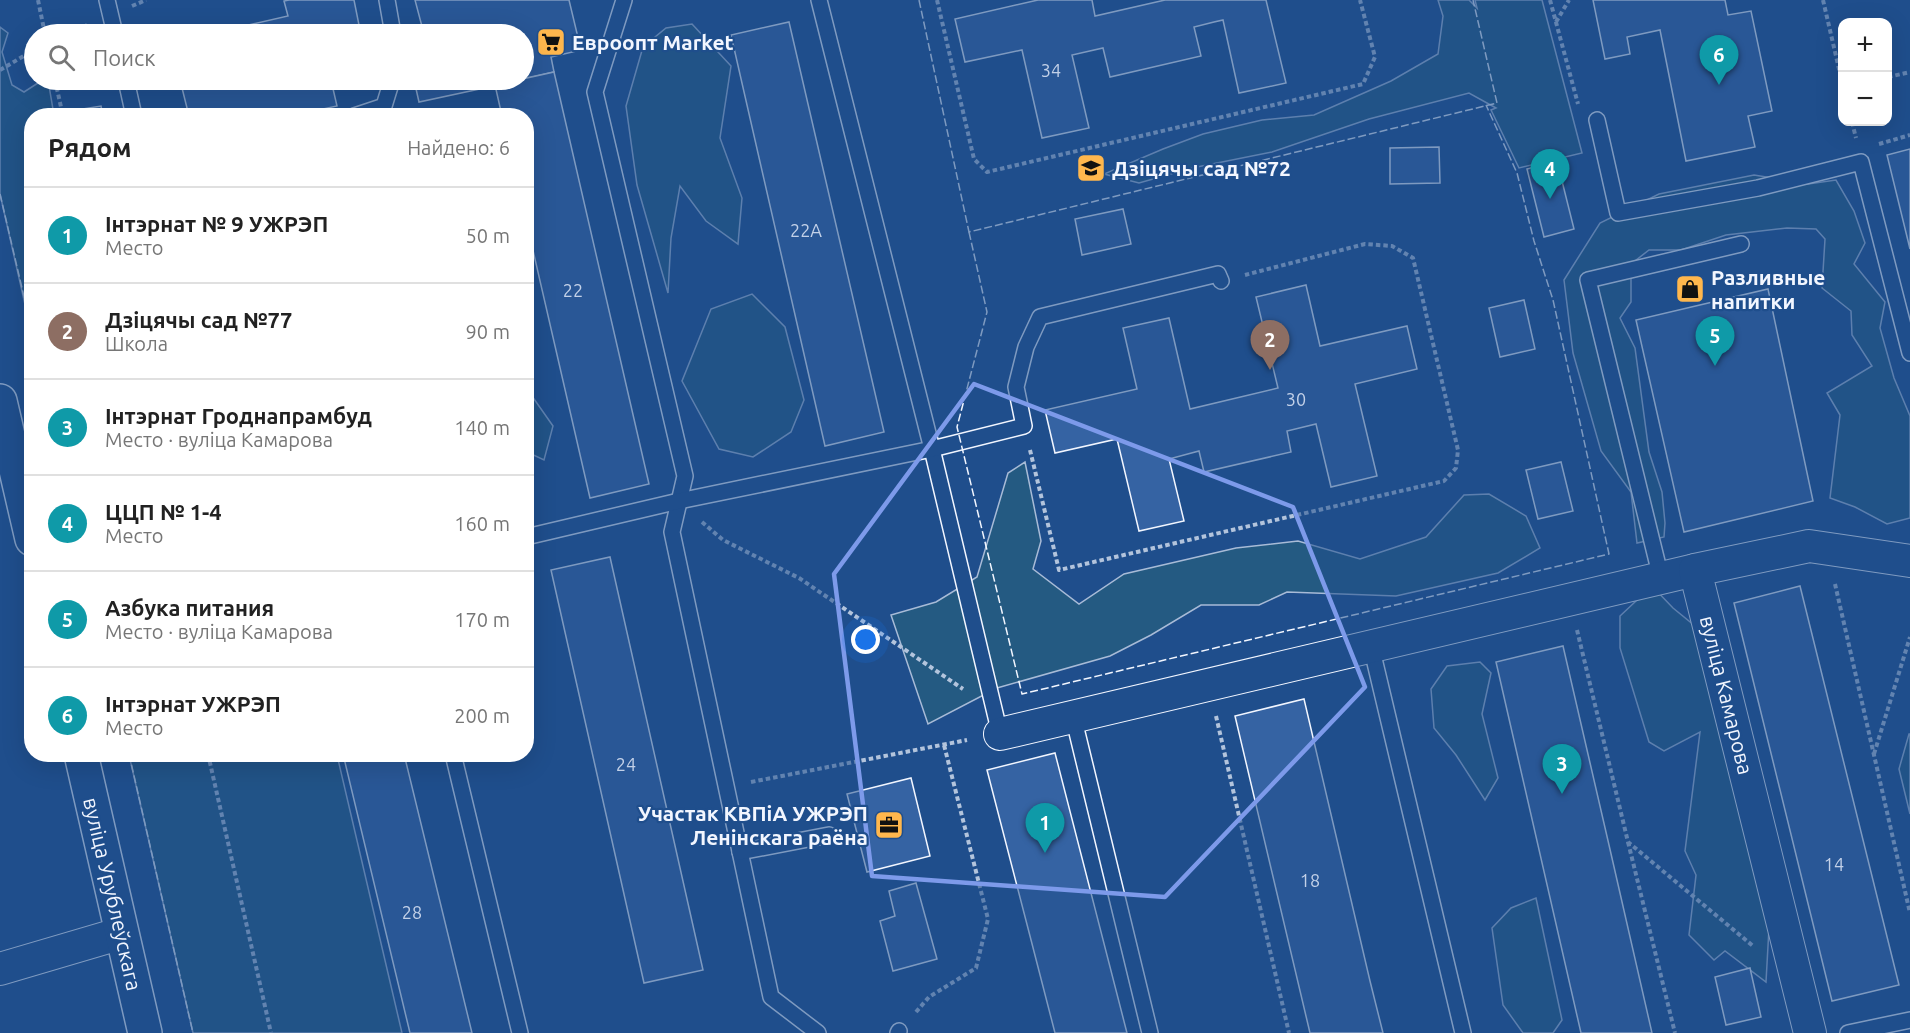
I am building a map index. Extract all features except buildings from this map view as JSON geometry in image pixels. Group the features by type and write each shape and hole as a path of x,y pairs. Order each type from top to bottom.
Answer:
{"street":[{"path":"0,401 24,504"},
{"path":"997,722 1073,716 1695,570 1809,546 1910,561"},
{"name":"вуліца Камарова","path":"1695,570 1810,1033"},
{"name":"вуліца Урублеўскага","path":"83,762 145,1033"},
{"path":"0,969 122,933"}],"lane":[{"path":"107,0 113,24"},
{"path":"387,0 391,24"},
{"path":"624,0 595,92 685,476 672,532 771,997 818,1033"},
{"path":"819,0 932,449 997,722"},
{"path":"128,90 132,108"},
{"path":"376,108 384,105 389,90"},
{"path":"1596,120 1618,213 1758,188 1861,162 1910,352"},
{"path":"1661,578 1588,280 1741,244"},
{"path":"534,535 679,501 932,449 1024,426 1016,387 1026,347 1040,317 1218,274 1221,281"},
{"path":"1371,646 1463,1033"},
{"path":"1073,716 1150,1033"},
{"path":"455,762 520,1033"},
{"path":"740,852 829,835"},
{"path":"1848,1033 1910,1020"}],"path":[{"path":"38,0 43,24"},
{"path":"937,0 974,159 987,172 1363,84 1375,57 1360,0"},
{"path":"1550,0 1578,104 1596,120"},
{"path":"1556,23 1569,0"},
{"path":"1823,0 1840,72"},
{"path":"0,70 24,56"},
{"path":"1892,76 1910,72"},
{"path":"57,90 61,108"},
{"path":"1861,162 1880,142 1910,135"},
{"path":"1024,426 1059,570 1444,481 1456,468 1458,450 1413,258 1392,246 1365,244 1221,281"},
{"path":"679,501 723,540 799,578 997,722"},
{"path":"1836,584 1910,913"},
{"path":"1576,626 1675,1033"},
{"path":"1874,754 1910,637"},
{"path":"1215,712 1289,1033"},
{"path":"726,786 944,745 997,722"},
{"path":"898,1032 929,997 976,968 988,919 944,745"},
{"path":"210,762 271,1033"},
{"path":"1628,842 1798,983"}],"highlighted area":[{"path":"974,384 1293,507 1365,687 1165,897 872,876 834,574"}],"shaded area":[{"path":"1438,0 1469,0 1477,8 1475,0 1542,0 1582,153 1519,168 1491,110 1496,108 1469,93 1369,119 1272,152 1192,168 1139,183 1104,174 1203,134 1262,120 1314,115 1391,81 1438,54 1443,16"},
{"path":"692,24 731,66 720,138 742,198 738,244 706,221 680,186 671,238 668,293 637,185 626,106 643,47 666,28"},
{"path":"0,27 8,33 2,52 12,85 24,92 50,90 53,108 24,108 24,300 0,194"},
{"path":"1754,175 1808,184 1836,180 1854,211 1865,243 1854,264 1885,302 1880,328 1894,378 1910,416 1910,518 1887,524 1855,507 1830,498 1840,415 1827,393 1872,366 1852,335 1851,311 1822,288 1825,239 1816,229 1787,228 1726,235 1681,250 1649,250 1631,264 1631,302 1620,318 1635,348 1649,452 1662,492 1665,523 1664,537 1637,543 1631,492 1601,451 1573,353 1564,280 1600,223 1659,194"},
{"path":"752,294 785,327 804,400 791,432 753,457 719,449 682,381 711,309"},
{"path":"534,399 553,426 544,460 534,455"},
{"path":"1025,462 1041,541 1033,569 1079,604 1124,574 1236,548 1298,541 1360,559 1426,537 1464,495 1489,494 1526,516 1540,548 1498,573 1396,596 1287,592 1259,605 1201,605 1110,656 997,688 928,724 891,615 936,602 977,577 1008,473"},
{"path":"1652,586 1673,608 1706,635 1769,928 1766,982 1725,951 1714,960 1689,935 1696,875 1685,851 1700,732 1664,751 1649,742 1620,648 1620,616"},
{"path":"1480,662 1491,673 1482,714 1498,778 1485,800 1456,755 1434,728 1431,689 1447,666"},
{"path":"1910,734 1910,814 1899,769"},
{"path":"131,762 339,762 402,1033 193,1033"},
{"path":"1536,898 1562,1020 1553,1033 1523,1033 1503,1005 1492,928 1511,908"}],"fence":[{"path":"919,0 969,232 1497,103 1473,0"},
{"path":"969,232 987,312 957,427 1022,694 1609,554 1553,300 1534,241 1517,173 1486,105"},
{"path":"0,194 24,297"},
{"path":"131,762 193,1033"}],"place":[{"name":"Евроопт Market","path":"551,42"},
{"name":"Інтэрнат УЖРЭП","path":"1719,85"},
{"name":"Дзіцячы сад №72","path":"1091,168"},
{"name":"ЦЦП № 1-4","path":"1550,199"},
{"name":"Разливные напитки","path":"1690,289"},
{"name":"Азбука питания","path":"1715,366"},
{"name":"Дзіцячы сад №77","path":"1270,370"},
{"name":"Інтэрнат Гроднапрамбуд","path":"1562,794"},
{"name":"Участак КВПіА УЖРЭП Ленінскага раёна","path":"889,825"},
{"name":"Інтэрнат № 9 УЖРЭП","path":"1045,853"}]}
